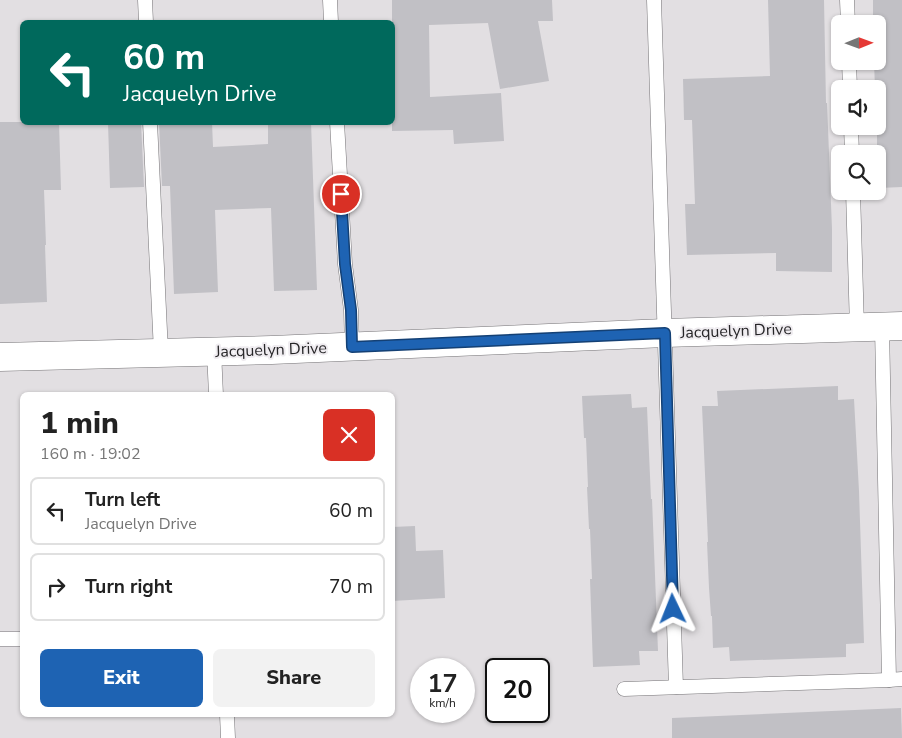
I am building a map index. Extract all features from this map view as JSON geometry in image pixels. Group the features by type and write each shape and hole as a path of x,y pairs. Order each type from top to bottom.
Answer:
{"street":[{"name":"Jacquelyn Drive","path":"0,357 352,347 665,333 880,327"}],"lane":[{"path":"145,0 146,20"},
{"path":"330,0 331,20"},
{"path":"654,0 676,687"},
{"path":"847,0 848,15"},
{"path":"150,125 161,352"},
{"path":"336,125 345,264 351,310 352,347"},
{"path":"624,689 896,680 880,327 855,200"},
{"path":"214,351 216,392"},
{"path":"0,639 20,639"},
{"path":"227,717 228,738"}],"building":[{"path":"392,0 552,0 553,21 538,21 549,81 500,89 488,23 429,25 430,97 501,93 504,141 454,144 453,130 392,131 392,125 395,125 395,20 392,20"},
{"path":"768,0 824,0 832,272 776,271 776,253 687,255 685,204 695,204 692,120 684,120 683,79 770,76"},
{"path":"873,0 902,0 902,187 886,188 886,145 877,145 877,135 886,135 886,80 875,80 874,70 886,70 886,15 873,15"},
{"path":"0,122 20,122 20,125 59,125 61,190 44,190 47,302 0,304"},
{"path":"108,125 141,125 144,187 110,188"},
{"path":"159,125 212,125 213,147 268,144 268,125 311,125 317,290 274,291 271,208 215,210 218,292 174,294 170,186 162,186"},
{"path":"838,386 838,400 854,399 864,643 846,644 846,657 730,661 729,647 713,648 702,406 718,406 717,391"},
{"path":"631,394 632,408 647,407 658,651 639,651 640,665 593,667 590,529 582,396"},
{"path":"415,526 416,551 443,550 445,598 395,601 395,527"},
{"path":"901,708 902,738 672,738 672,718"}],"route":[{"path":"341,194 345,264 351,310 352,347 665,333 673,609"}]}
